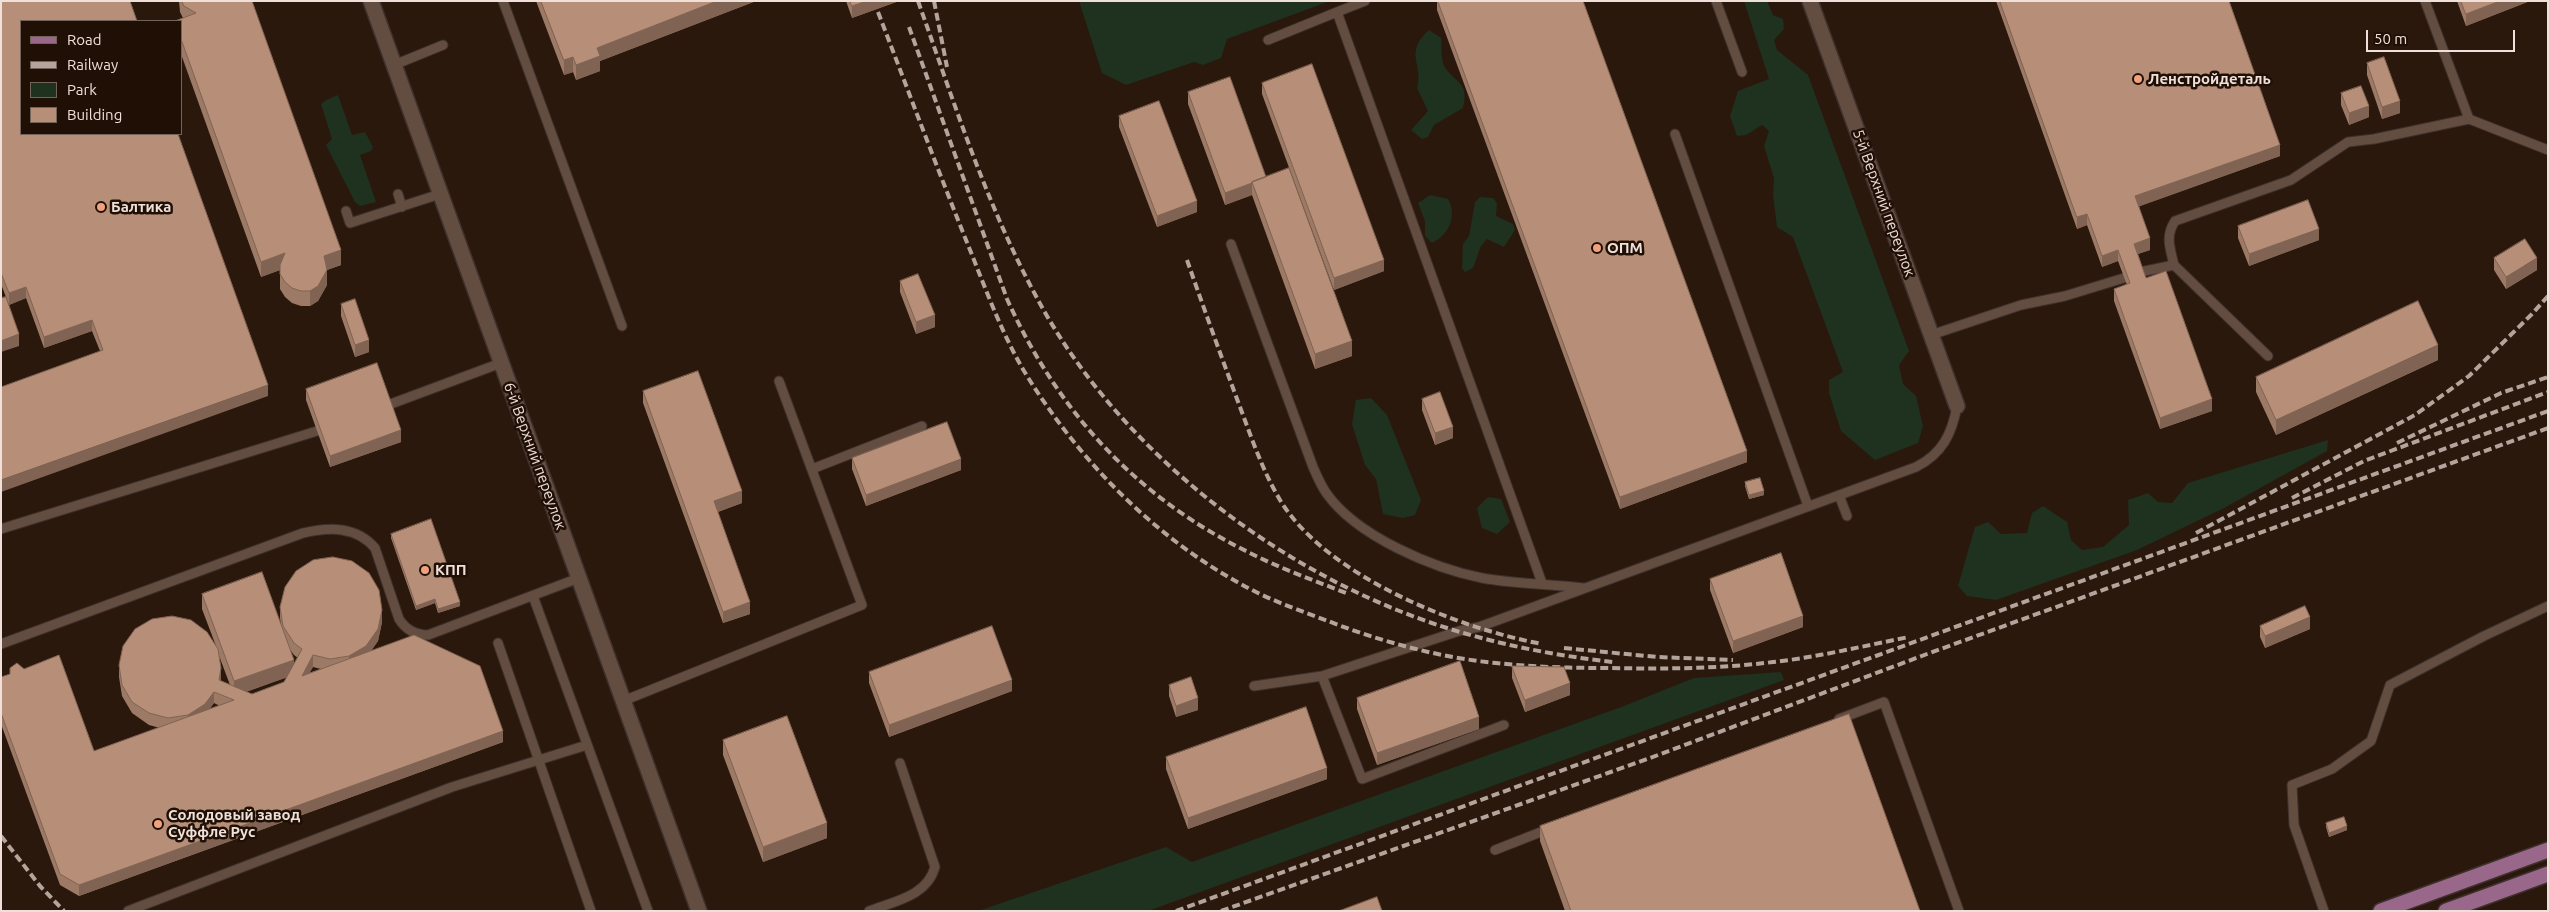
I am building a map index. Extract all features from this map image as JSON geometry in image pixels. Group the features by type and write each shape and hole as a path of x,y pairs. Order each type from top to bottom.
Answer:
{"main road":[{"path":"2381,911 2548,850"},
{"path":"2446,911 2548,874"}],"street":[{"name":"6-й Верхний переулок","path":"371,1 699,911"},
{"name":"5-й Верхний переулок","path":"1810,1 1957,406"}],"lane":[{"path":"503,1 622,326"},
{"path":"1268,40 1366,1"},
{"path":"1716,1 1742,72"},
{"path":"2426,1 2469,119"},
{"path":"1336,12 1542,582"},
{"path":"394,65 443,46"},
{"path":"2268,356 2174,264 2168,240 2169,229 2175,221 2291,180 2348,142 2374,139 2469,119 2548,150"},
{"path":"1675,134 1808,506"},
{"path":"398,194 402,207"},
{"path":"346,210 350,224 440,194"},
{"path":"1231,244 1313,467 1326,494 1344,513 1383,539 1446,568 1481,578 1542,582 1587,588"},
{"path":"2140,272 2174,264"},
{"path":"1931,335 2020,305 2066,296 2124,278"},
{"path":"388,406 501,362"},
{"path":"623,701 862,605 779,381"},
{"path":"1254,686 1322,676 1459,631 1479,627 1928,461 1940,450 1949,437 1957,406"},
{"path":"812,469 922,426"},
{"path":"1,529 318,431"},
{"path":"1839,495 1847,516"},
{"path":"1,644 303,533 322,529 340,529 368,541 375,548 399,619 405,627 420,635 428,634 579,578"},
{"path":"533,596 648,911"},
{"path":"2324,911 2294,825 2292,785 2332,769 2370,741 2390,685 2484,636 2548,606"},
{"path":"498,643 537,760 591,911"},
{"path":"1322,676 1362,779 1504,725"},
{"path":"1828,723 1884,702 1959,911"},
{"path":"128,911 452,787 587,745"},
{"path":"869,911 920,891 932,876 935,867 900,763"},
{"path":"1495,850 1560,825"}],"green space":[{"path":"1079,1 1330,1 1227,39 1221,58 1203,65 1194,62 1126,85 1102,73"},
{"path":"1744,1 1767,1 1773,15 1783,19 1784,29 1774,40 1777,50 1808,75 1909,351 1899,365 1903,384 1916,396 1923,426 1918,443 1875,460 1841,431 1829,393 1829,380 1843,372 1793,237 1777,227 1773,195 1774,178 1764,146 1769,131 1762,125 1746,135 1737,136 1730,116 1738,91 1769,79"},
{"path":"1429,30 1441,38 1443,63 1450,74 1462,86 1465,98 1463,108 1434,125 1428,137 1422,139 1411,130 1428,111 1417,88 1416,52 1421,38"},
{"path":"338,95 352,135 365,132 373,147 371,151 360,155 376,202 360,206 355,202 326,145 332,139 321,104"},
{"path":"1430,195 1448,199 1452,212 1452,219 1447,230 1443,236 1432,243 1425,236 1425,221 1418,203"},
{"path":"1480,197 1493,198 1497,203 1496,216 1513,224 1515,230 1504,247 1487,239 1481,246 1473,268 1465,272 1462,268 1463,244 1469,236 1475,202"},
{"path":"1371,398 1387,415 1421,500 1415,515 1403,518 1383,514 1376,479 1365,465 1352,424 1356,400"},
{"path":"2328,440 2327,451 2224,508 2137,550 1996,600 1967,596 1958,586 1975,527 1988,522 2001,534 2027,533 2032,513 2043,506 2067,522 2071,540 2082,550 2103,547 2129,525 2128,500 2148,493 2158,502 2172,503 2188,483"},
{"path":"1488,497 1501,499 1510,522 1497,534 1482,528 1477,508"},
{"path":"1781,672 1784,680 1148,911 978,911 1166,847 1192,862 1624,706 1694,678"}],"building":[{"name":"Балтика","path":"1,1 130,1 137,20 20,20 20,135 178,135 268,385 1,480 1,387 103,350 92,320 44,337 26,287 9,293 1,273"},
{"path":"182,1 252,1 341,250 324,256 327,270 318,286 310,291 292,288 285,282 280,274 280,265 285,253 261,262 182,42 182,20 178,20 196,13 184,6"},
{"path":"541,1 717,1 597,48 600,56 576,65 573,57 564,60"},
{"path":"850,1 867,1 852,6"},
{"name":"ОПМ","path":"1438,1 1583,1 1747,451 1620,497"},
{"name":"Ленстройдеталь","path":"2000,1 2229,1 2280,145 2135,196 2150,238 2134,244 2146,278 2166,271 2212,399 2160,418 2114,289 2130,283 2118,250 2102,256 2087,214 2077,217"},
{"path":"2461,1 2500,1 2466,14"},
{"path":"2384,57 2400,101 2382,107 2367,63"},
{"path":"1312,64 1384,260 1334,278 1262,83"},
{"path":"1230,77 1266,177 1225,193 1188,92"},
{"path":"2361,86 2369,106 2349,113 2341,93"},
{"path":"1159,101 1197,201 1157,216 1119,116"},
{"path":"1289,168 1352,341 1315,354 1252,182"},
{"path":"2308,200 2319,229 2249,254 2238,226"},
{"path":"2525,239 2537,258 2506,277 2494,258"},
{"path":"918,274 935,315 916,322 900,281"},
{"path":"6,297 19,334 1,341 1,298"},
{"path":"355,299 369,340 355,345 341,304"},
{"path":"2418,301 2438,345 2276,420 2256,377"},
{"path":"377,363 401,430 330,456 306,389"},
{"path":"698,371 742,491 714,501 750,602 723,612 643,391"},
{"path":"1440,392 1453,427 1435,433 1422,399"},
{"path":"947,422 961,459 866,495 852,458"},
{"path":"1760,478 1764,491 1749,495 1745,482"},
{"name":"КПП","path":"431,519 460,602 438,609 435,599 416,606 391,534"},
{"path":"1781,553 1803,616 1733,641 1710,579"},
{"name":"Солодовый завод Суффле Рус","path":"333,557 352,561 369,573 379,590 382,610 378,629 366,646 349,656 330,659 313,655 302,676 414,635 480,666 503,731 79,885 60,874 1,713 1,677 10,674 10,668 17,663 24,669 59,655 94,751 234,700 214,692 205,704 188,715 168,718 149,713 132,702 122,685 119,665 123,646 135,629 152,619 172,616 191,620 207,632 218,649 221,668 219,680 252,694 284,682 302,649 294,643 283,626 280,607 285,587 296,571 313,560"},
{"path":"262,572 294,660 234,681 202,594"},
{"path":"2305,606 2310,617 2265,636 2260,626"},
{"path":"992,626 1012,680 889,725 869,672"},
{"path":"1460,661 1479,717 1377,753 1357,698"},
{"path":"1512,666 1564,667 1570,683 1525,700"},
{"path":"1191,677 1198,698 1176,706 1169,685"},
{"path":"1306,707 1327,768 1188,818 1166,757"},
{"path":"1849,714 1920,911 1571,911 1540,826"},
{"path":"787,716 827,823 763,847 723,740"},
{"path":"2344,817 2347,826 2329,833 2326,823"},
{"path":"1377,897 1382,911 1339,911"}],"railway":[{"path":"918,1 986,189 1037,298 1068,349 1104,397 1145,443 1190,484 1239,522 1290,556 1343,586 1423,620 1476,637 1558,654 1613,662"},
{"path":"934,1 947,67"},
{"path":"878,12 987,293 1008,341 1024,371 1046,405 1097,469 1156,526 1188,551 1222,573 1278,602 1341,626 1417,649 1476,661 1565,667 1690,668 1732,666 1807,657 1909,637"},
{"path":"909,27 1007,299 1027,340 1050,378 1076,414 1136,478 1170,505 1208,530 1248,552 1296,574 1346,593"},
{"path":"1187,260 1261,463 1280,500 1301,527 1328,552 1361,575 1396,594 1472,625 1542,644"},
{"path":"2196,533 2415,415 2469,376 2548,296"},
{"path":"2397,443 2501,393 2548,377"},
{"path":"2292,498 2364,461 2548,392"},
{"path":"1176,911 2548,411"},
{"path":"1221,911 1650,758 1927,654 2548,428"},
{"path":"1564,648 1657,657 1733,660"},
{"path":"1,836 40,886 64,911"}],"place":[{"name":"Ленстройдеталь","path":"2138,79"},
{"name":"Балтика","path":"101,207"},
{"name":"ОПМ","path":"1597,248"},
{"name":"КПП","path":"425,570"},
{"name":"Солодовый завод Суффле Рус","path":"158,824"}]}
